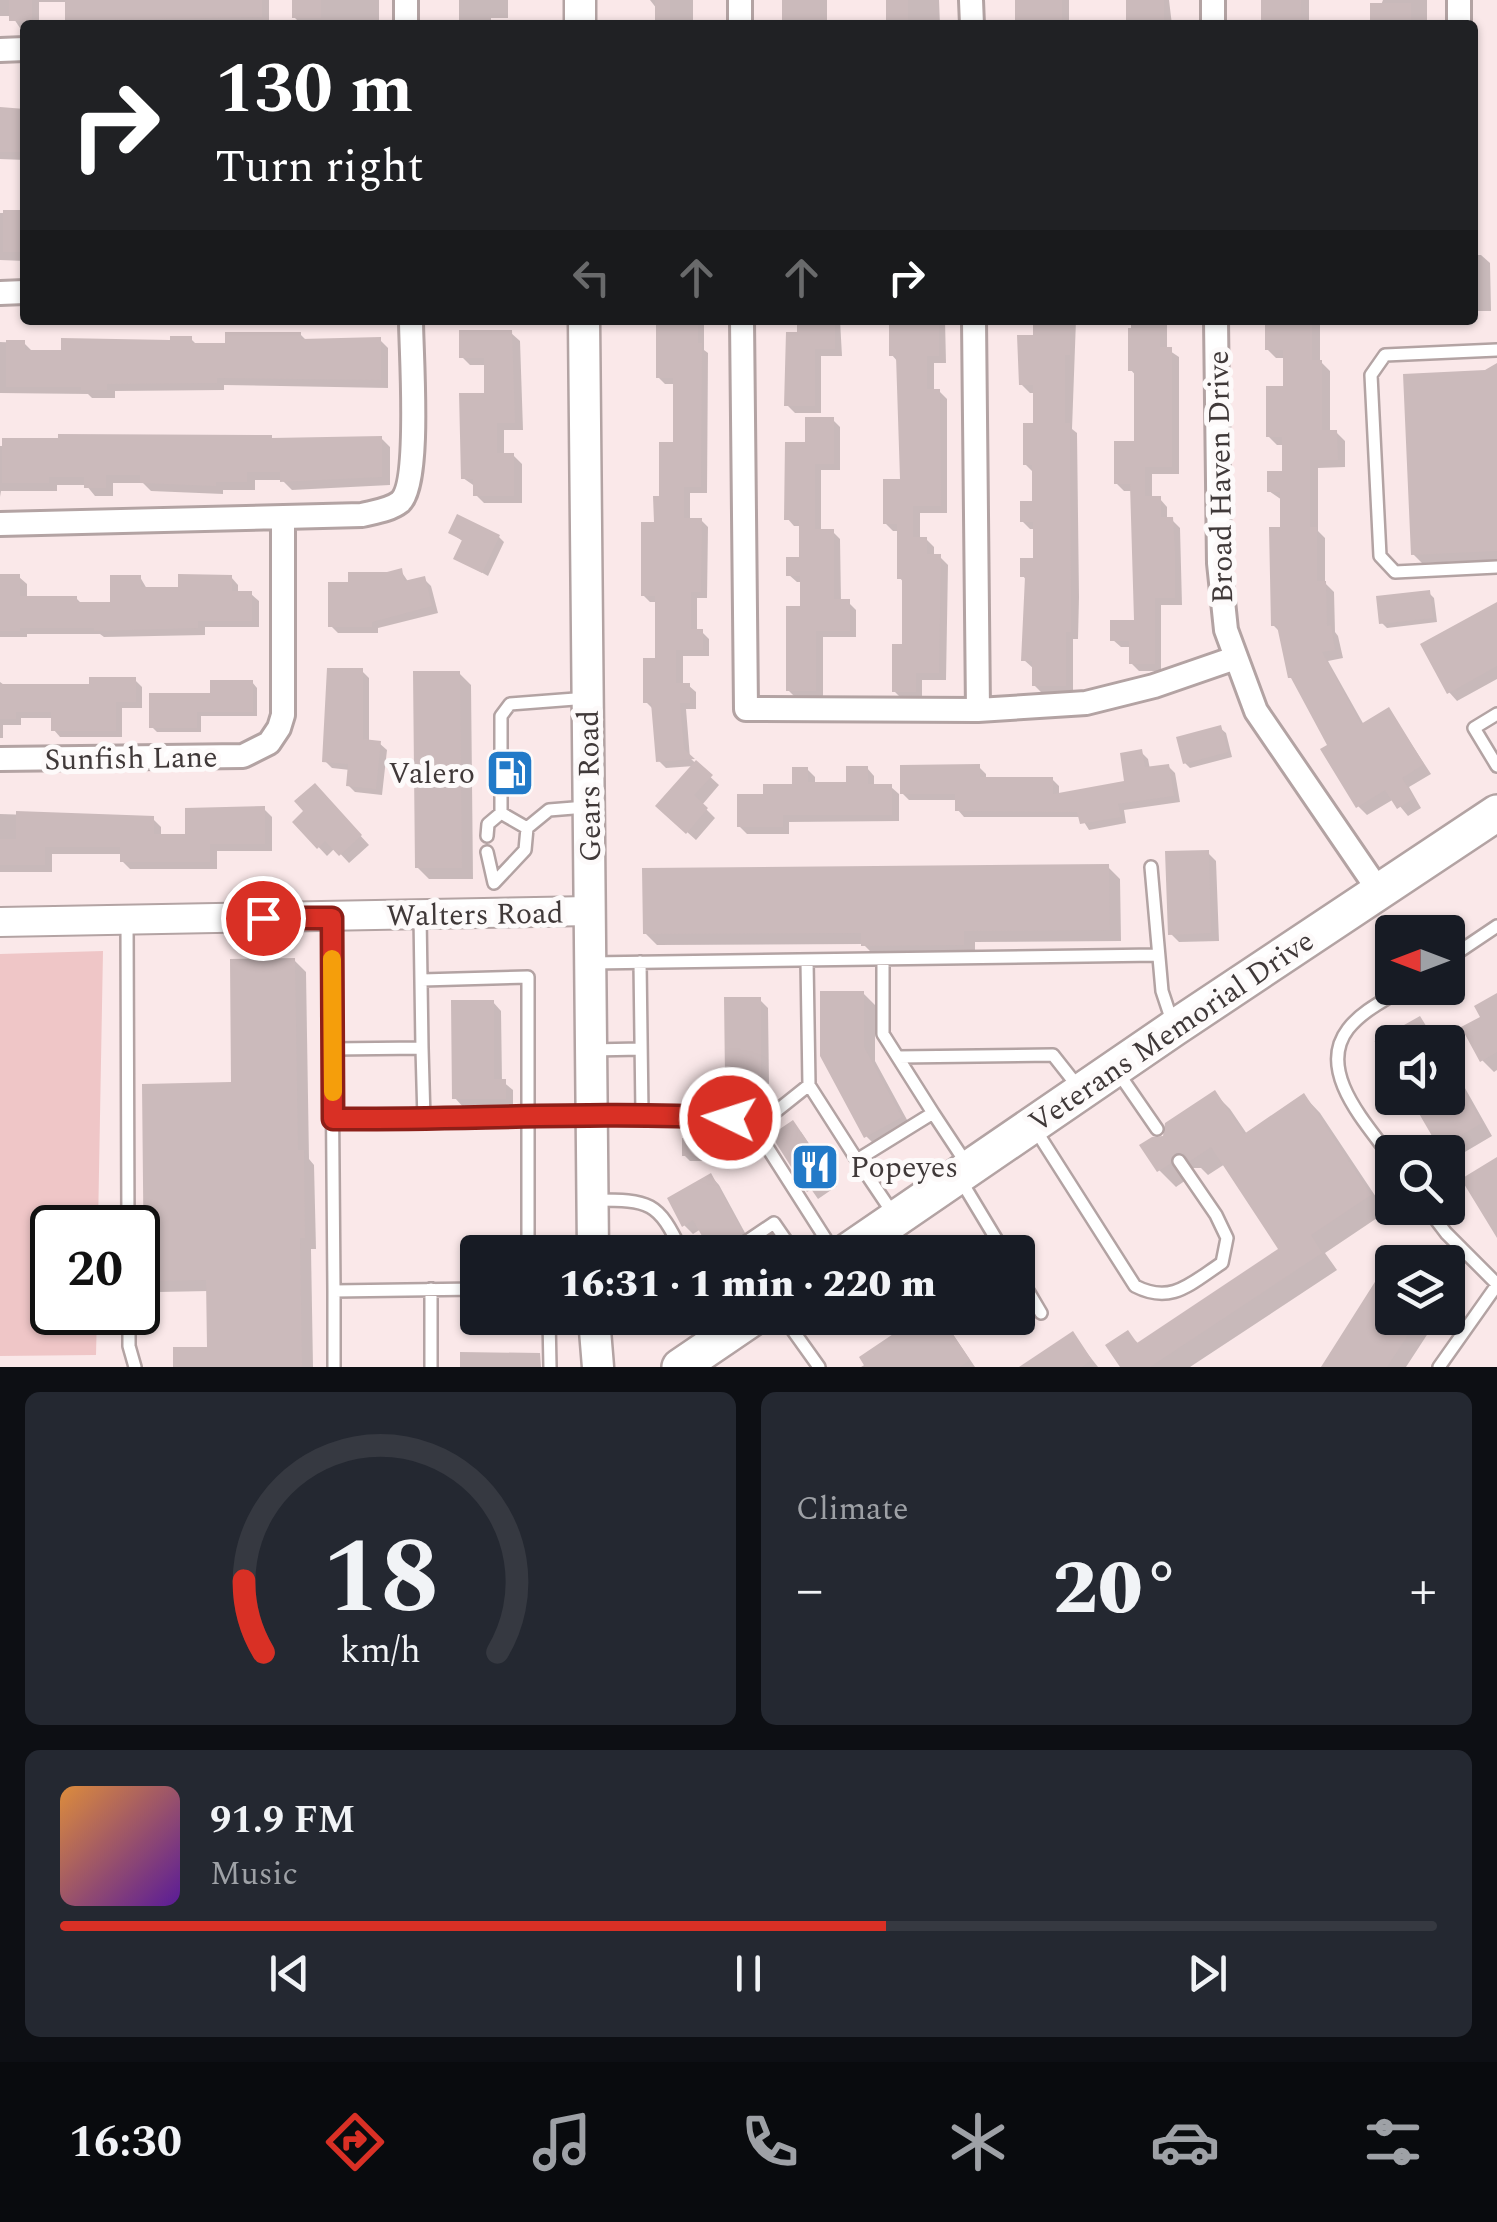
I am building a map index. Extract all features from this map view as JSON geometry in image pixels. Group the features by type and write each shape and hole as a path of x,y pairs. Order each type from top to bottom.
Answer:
{"main road":[{"name":"Gears Road","path":"584,325 593,1235"},
{"name":"Veterans Memorial Drive","path":"872,1235 1496,814"},
{"path":"595,1335 598,1367"},
{"path":"685,1365 720,1335"}],"street":[{"path":"0,524 334,516 382,510 399,502 408,490 412,460 411,325"},
{"path":"742,325 746,709 978,710 1086,703 1234,658"},
{"path":"974,325 978,710"},
{"name":"Broad Haven Drive","path":"1216,325 1220,600 1234,658 1256,711 1378,891"},
{"name":"Sunfish Lane","path":"0,760 244,756 269,743 279,728 285,698 283,518"},
{"name":"Walters Road","path":"0,922 590,911"}],"lane":[{"path":"1497,350 1385,354 1371,375 1380,556 1394,572 1497,567"},
{"path":"502,813 501,716 510,704 588,698"},
{"path":"1497,714 1474,728 1497,766"},
{"path":"494,883 525,850 527,828 549,810 589,807"},
{"path":"502,813 527,828"},
{"path":"487,836 488,824 502,813"},
{"path":"487,852 496,913"},
{"path":"1151,867 1162,991 1174,1028"},
{"path":"420,914 424,1120"},
{"path":"332,918 334,1367"},
{"path":"127,920 128,1205"},
{"path":"1465,947 1497,926"},
{"path":"590,964 1157,955"},
{"path":"807,961 809,1085 896,1218"},
{"path":"882,961 883,1034 933,1113 996,1235"},
{"path":"640,962 642,1113"},
{"path":"422,980 528,978 528,1235"},
{"path":"1375,1135 1350,1099 1338,1062 1346,1031 1378,1005"},
{"path":"332,1049 422,1048"},
{"path":"591,1050 641,1049"},
{"path":"898,1057 1053,1055 1082,1091"},
{"path":"1116,1068 1157,1129"},
{"path":"754,1128 809,1085"},
{"path":"333,1119 642,1113 730,1118 754,1128 823,1235"},
{"path":"857,1160 933,1113"},
{"path":"1033,1125 1135,1286 1153,1295 1175,1292 1222,1263 1227,1238 1179,1160"},
{"path":"592,1200 630,1200 656,1208 674,1235"},
{"path":"757,1235 774,1224 782,1235"},
{"path":"1439,1367 1497,1284 1440,1225"},
{"path":"334,1291 460,1289"},
{"path":"431,1290 431,1367"},
{"path":"1035,1304 1040,1313"},
{"path":"130,1335 134,1367"},
{"path":"550,1335 550,1367"},
{"path":"796,1335 818,1367"}],"shaded area":[{"path":"103,951 98,1205 30,1205 30,1335 96,1335 96,1355 0,1356 0,954"}],"building":[{"path":"9,0 32,0 32,20 9,21"},
{"path":"65,0 262,0 262,17 65,20"},
{"path":"292,0 321,0 321,18 292,18"},
{"path":"655,0 670,0 670,20 655,20"},
{"path":"782,0 820,0 820,20 782,20"},
{"path":"886,0 908,0 908,20 886,20"},
{"path":"1015,0 1062,0 1062,20 1015,20"},
{"path":"1126,0 1164,0 1164,20 1126,20"},
{"path":"1261,0 1301,0 1300,20 1261,20"},
{"path":"1370,3 1411,3 1411,20 1370,20"},
{"path":"0,107 20,109 20,152 0,152"},
{"path":"3,210 20,210 20,252 3,252"},
{"path":"656,325 698,325 698,343 702,343 701,487 684,487 684,518 702,518 701,592 691,592 691,629 703,629 703,650 676,650 676,683 690,683 690,703 680,703 684,749 695,759 656,762 651,703 643,703 643,658 655,658 655,596 641,596 641,522 654,522 653,496 659,496 659,442 673,442 673,378 656,378"},
{"path":"797,325 835,325 835,349 815,349 815,406 784,406 786,332 797,332"},
{"path":"889,325 939,325 939,356 927,356 927,389 940,389 941,506 913,506 913,537 927,537 927,554 941,554 939,673 916,673 916,692 892,692 892,644 902,644 902,579 897,579 897,524 883,524 883,479 900,479 896,356 889,356"},
{"path":"1033,325 1070,325 1070,355 1065,355 1065,423 1070,423 1071,588 1066,686 1032,686 1032,661 1021,661 1025,577 1020,577 1020,558 1033,558 1033,522 1020,522 1020,501 1032,501 1032,465 1023,465 1023,423 1033,423 1033,385 1019,385 1017,335 1033,335"},
{"path":"1265,325 1312,325 1312,360 1322,360 1322,430 1337,430 1338,460 1310,460 1310,527 1317,527 1317,581 1326,581 1327,626 1331,625 1335,650 1322,652 1361,724 1389,707 1424,764 1402,778 1414,798 1397,809 1385,790 1356,808 1320,749 1327,745 1288,678 1277,626 1271,626 1269,527 1280,527 1280,492 1267,492 1267,471 1282,471 1282,437 1266,437 1266,386 1283,386 1283,350 1265,350"},
{"path":"1128,328 1160,328 1160,347 1172,347 1172,467 1145,467 1145,496 1161,496 1161,517 1173,517 1175,551 1175,598 1155,598 1155,664 1129,664 1129,641 1110,641 1110,620 1134,620 1130,484 1114,484 1114,441 1134,441 1134,371 1128,371"},
{"path":"459,330 512,330 515,423 497,423 497,453 514,453 514,496 473,496 473,479 461,479 459,393 484,393 484,358 459,358"},
{"path":"225,332 301,332 301,339 381,337 381,380 217,378 217,383 107,384 107,390 6,387 6,340 25,340 25,350 61,350 61,338 170,340 170,336 192,336 192,343 225,343"},
{"path":"1497,363 1497,551 1411,555 1403,374 1485,370"},
{"path":"805,417 834,417 834,464 815,464 815,529 834,529 834,599 850,599 850,631 816,631 816,691 786,691 786,606 800,606 800,576 786,576 786,557 799,557 799,520 784,520 785,442 805,442"},
{"path":"58,434 382,436 382,477 280,482 280,472 247,472 247,482 216,482 216,486 140,483 140,475 106,475 106,488 84,488 84,477 49,477 49,483 2,483 2,438 58,438"},
{"path":"457,514 500,535 482,573 453,559 462,540 448,533"},
{"path":"402,568 404,581 425,576 432,606 372,622 372,627 328,627 328,582 348,582 348,572"},
{"path":"0,574 20,574 20,596 77,596 77,602 110,602 110,575 141,575 141,587 178,587 178,574 232,575 232,591 252,591 252,621 198,621 198,628 0,631"},
{"path":"1430,590 1433,618 1379,624 1376,596"},
{"path":"1497,602 1497,666 1447,694 1420,644"},
{"path":"327,668 363,668 363,739 381,741 376,789 346,786 348,764 322,762"},
{"path":"413,671 460,671 462,868 415,868"},
{"path":"89,677 136,677 136,702 116,702 116,731 51,731 51,712 16,712 16,719 0,719 0,684 89,684"},
{"path":"210,680 253,680 253,712 197,712 197,728 149,728 149,693 210,693"},
{"path":"1221,725 1228,752 1183,764 1176,737"},
{"path":"1142,749 1145,767 1169,764 1174,796 1118,804 1121,817 1080,824 1077,812 955,811 955,794 900,794 900,765 980,764 980,777 1053,777 1053,794 1124,781 1120,753"},
{"path":"696,760 713,775 694,795 708,808 686,834 655,806"},
{"path":"846,766 868,766 868,784 892,784 892,815 783,815 783,827 737,827 737,794 763,794 763,784 792,784 792,767 808,767 808,782 846,782"},
{"path":"315,783 362,835 339,856 325,841 317,849 292,822 303,811 294,801"},
{"path":"265,806 265,844 210,844 210,862 120,862 120,847 45,847 45,865 0,865 0,839 16,839 16,811 154,816 154,834 185,834 185,808"},
{"path":"1209,850 1211,933 1168,935 1165,851"},
{"path":"1109,864 1110,930 964,931 964,945 861,946 861,933 643,934 642,868"},
{"path":"295,958 298,1150 304,1150 305,1238 300,1238 302,1367 173,1367 173,1347 207,1347 206,1280 160,1281 160,1205 143,1205 142,1084 231,1082 230,959"},
{"path":"820,991 864,991 864,1047 902,1117 864,1138 820,1056"},
{"path":"1497,993 1497,1052 1480,1062 1465,1034 1465,1025 1480,1017 1474,1006"},
{"path":"724,997 761,997 761,1076 725,1076"},
{"path":"451,1000 494,1000 494,1079 506,1079 506,1099 452,1099"},
{"path":"1420,1016 1426,1025 1404,1025"},
{"path":"1215,1090 1244,1134 1304,1093 1371,1195 1311,1235 1322,1253 1150,1367 1120,1367 1105,1345 1128,1330 1137,1343 1278,1249 1211,1147 1190,1161 1184,1153 1175,1153 1170,1164 1157,1172 1139,1145 1163,1136 1165,1123"},
{"path":"1465,1093 1482,1123 1461,1135 1431,1135 1420,1115 1465,1115"},
{"path":"793,1120 831,1176 807,1192 771,1135"},
{"path":"682,1138 712,1138 712,1156 682,1156"},
{"path":"1497,1157 1497,1238 1465,1186 1465,1177"},
{"path":"711,1173 743,1232 701,1235 693,1220 682,1227 667,1198"},
{"path":"1375,1282 1375,1335 1408,1335 1387,1367 1321,1367"},
{"path":"1073,1331 1092,1360 1082,1367 1019,1367"},
{"path":"892,1335 953,1335 970,1360 960,1367 865,1367 859,1357"},
{"path":"460,1352 540,1353 541,1367 460,1367"}],"slow traffic":[{"path":"332,959 333,1092"}],"place":[{"name":"Valero","path":"510,773"},
{"name":"Popeyes","path":"815,1167"}],"route":[{"path":"263,918 332,918 333,1119 642,1113 730,1118"}]}
